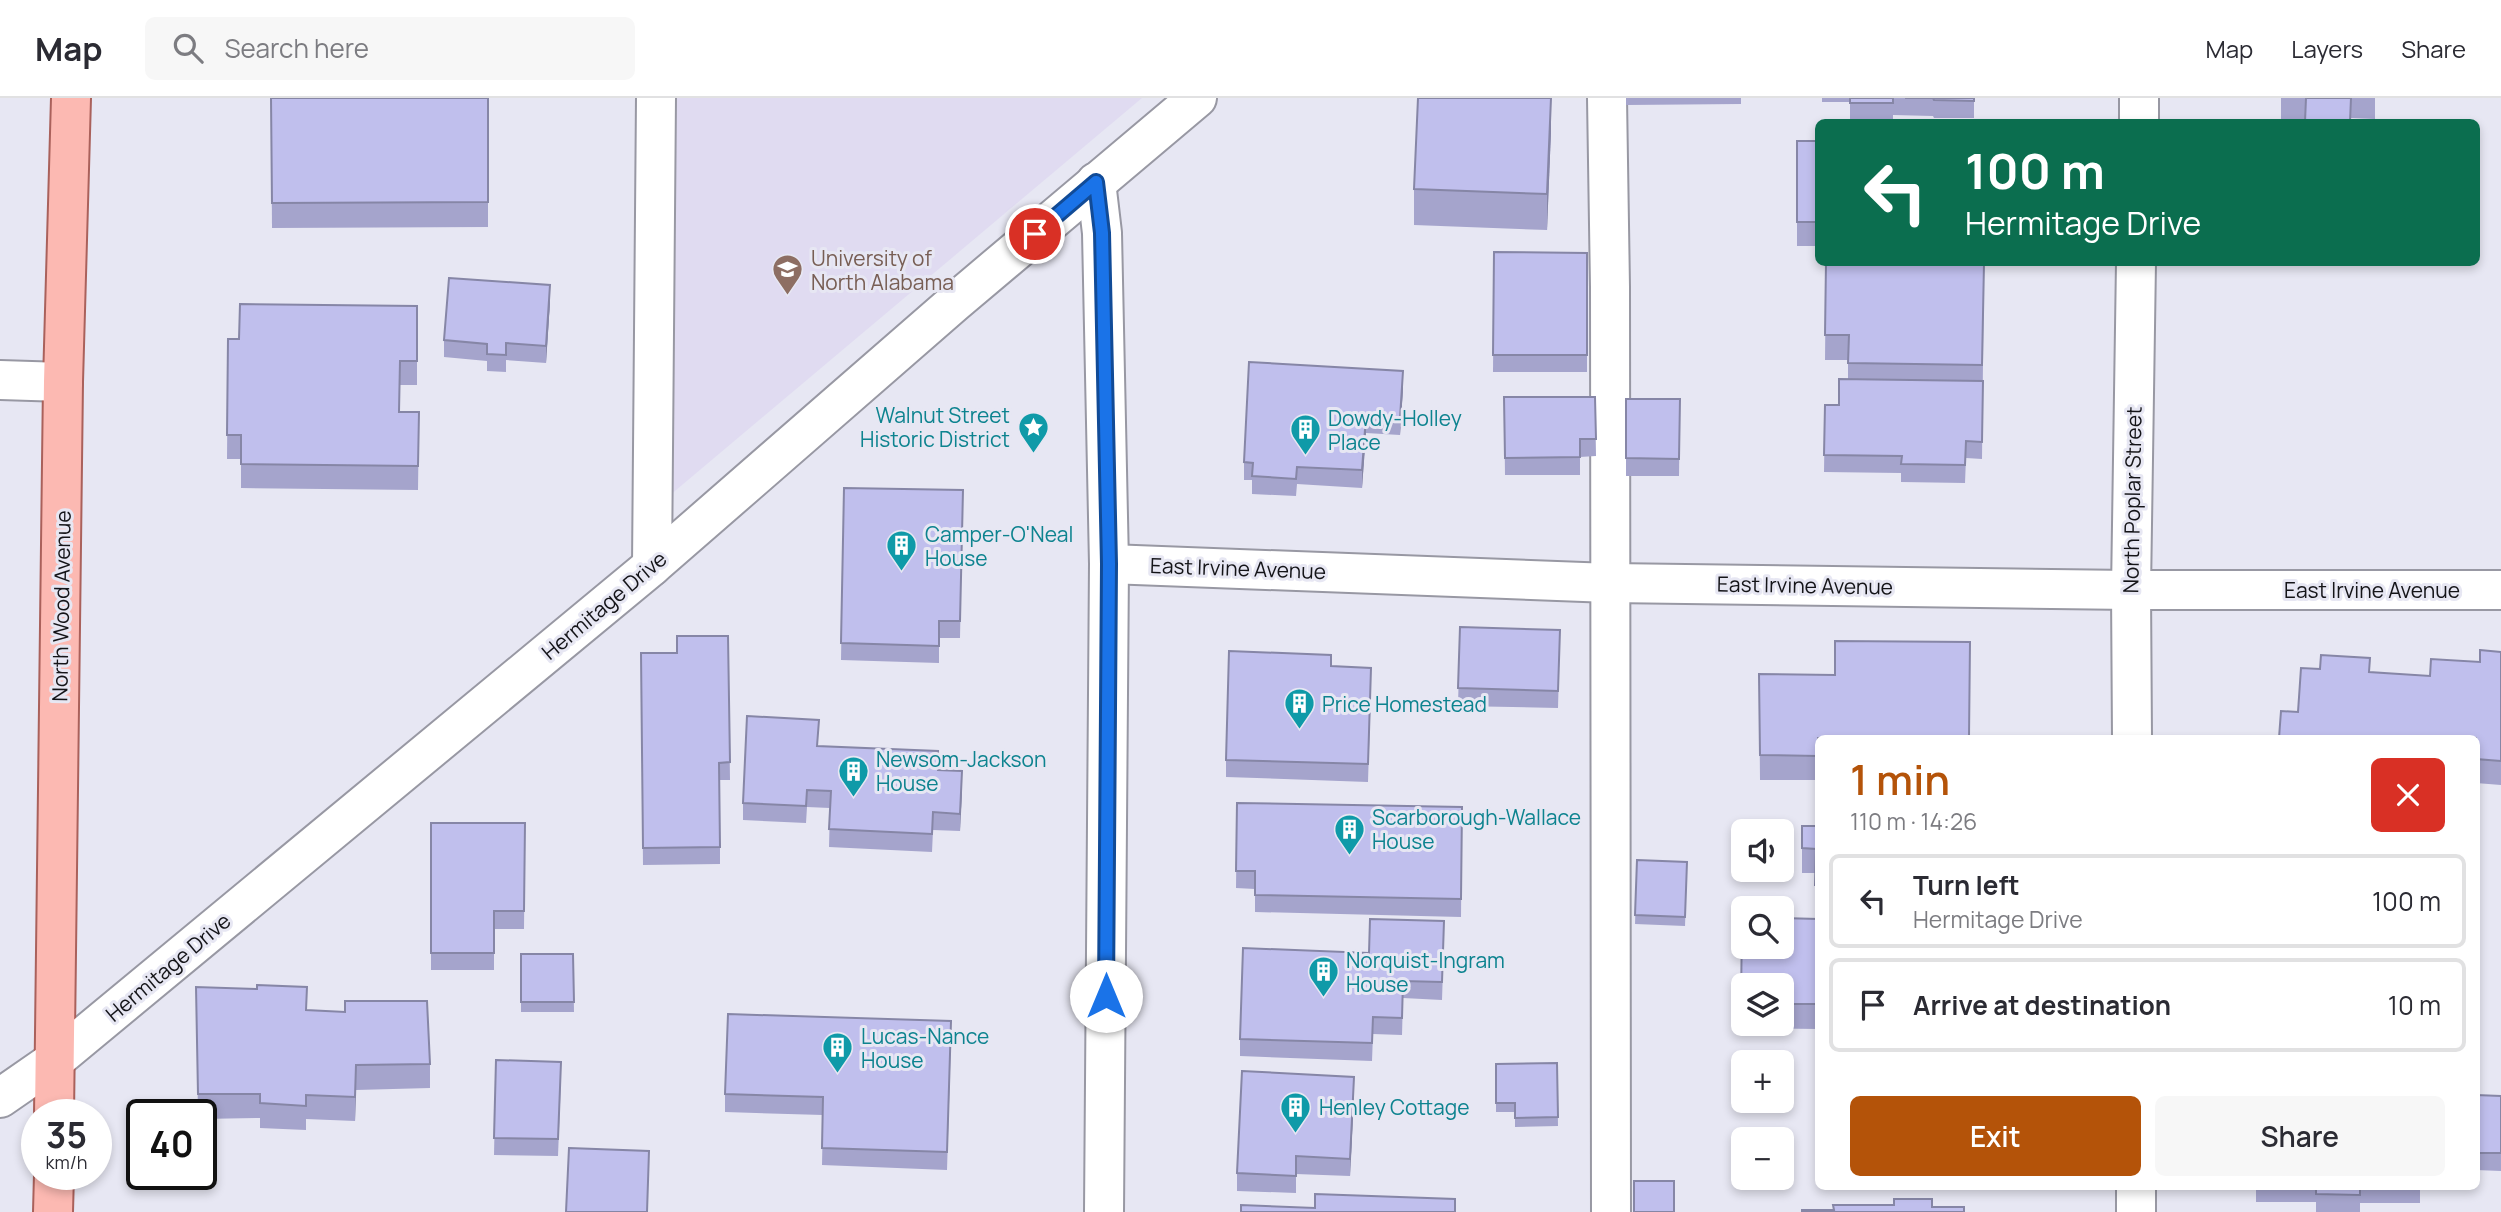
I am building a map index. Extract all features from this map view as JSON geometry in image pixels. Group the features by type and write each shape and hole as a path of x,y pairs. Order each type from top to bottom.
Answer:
{"main road":[{"name":"North Wood Avenue","path":"54,1099 64,382 71,98"},
{"path":"53,1212 54,1190"}],"street":[{"path":"652,566 656,98"},
{"name":"Hermitage Drive","path":"0,1098 55,1060 652,566 1197,98"},
{"path":"1607,98 1610,287 1611,1212"},
{"path":"2139,98 2139,119"},
{"path":"1096,182 1102,233 1109,564 1104,1212"},
{"name":"North Poplar Street","path":"2132,735 2131,590 2136,266"},
{"path":"0,380 64,382"},
{"name":"East Irvine Avenue","path":"1109,564 1610,583 2131,590 2501,590"},
{"path":"2136,1190 2136,1212"}],"shaded area":[{"name":"University of North Alabama","path":"673,98 1142,98 669,496"}],"building":[{"path":"271,98 488,98 488,202 272,203"},
{"path":"1418,98 1551,98 1547,194 1414,189"},
{"path":"1850,98 1893,98 1893,103 1850,103"},
{"path":"1933,98 1974,98 1974,101 1934,100"},
{"path":"2306,98 2351,98 2350,119 2305,119"},
{"path":"1797,141 1815,141 1815,222 1797,222"},
{"path":"1494,252 1587,253 1587,355 1493,355"},
{"path":"1826,266 1984,266 1982,365 1848,363 1849,335 1825,335"},
{"path":"449,278 550,285 546,346 506,343 506,355 487,354 487,344 444,340"},
{"path":"240,304 417,306 417,361 400,361 399,412 419,412 418,466 241,464 241,435 227,435 228,339 239,339"},
{"name":"Dowdy-Holley Place","path":"1249,362 1403,371 1400,418 1366,416 1362,470 1297,467 1296,479 1252,476 1253,463 1244,462"},
{"path":"1839,379 1983,381 1982,442 1966,441 1965,465 1901,464 1902,456 1824,455 1825,405 1839,405"},
{"path":"1504,397 1595,397 1596,439 1580,439 1580,457 1505,458"},
{"path":"1626,399 1680,399 1679,459 1626,458"},
{"name":"Camper-O'Neal House","path":"844,488 963,490 960,621 939,621 939,646 841,643"},
{"path":"1460,627 1560,630 1558,691 1458,688"},
{"path":"677,636 728,636 730,762 719,763 720,847 643,848 641,653 677,653"},
{"path":"1835,641 1970,642 1969,735 1815,735 1815,756 1760,755 1759,674 1835,675"},
{"path":"2480,650 2501,652 2501,761 2480,759 2480,735 2279,735 2281,711 2298,712 2301,668 2320,669 2321,655 2370,658 2369,672 2430,676 2431,659 2480,662"},
{"name":"Price Homestead","path":"1229,651 1331,655 1331,666 1371,668 1368,764 1226,760"},
{"name":"Newsom-Jackson House","path":"747,716 819,720 817,746 938,751 938,770 962,771 960,814 933,812 932,834 829,829 831,791 807,790 806,806 743,803"},
{"name":"Scarborough-Wallace House","path":"1237,803 1462,807 1461,899 1255,895 1255,871 1236,871"},
{"path":"431,823 525,823 524,911 494,911 494,953 431,953"},
{"path":"1802,826 1815,826 1815,849 1802,848"},
{"path":"1637,860 1687,862 1685,917 1635,915"},
{"path":"1794,918 1815,919 1815,1004 1794,1004 1794,973 1741,973 1742,959 1794,959"},
{"name":"Norquist-Ingram House","path":"1370,919 1444,921 1442,982 1403,981 1402,1018 1373,1017 1372,1043 1240,1039 1243,948 1369,953"},
{"path":"521,954 573,954 574,1002 521,1002"},
{"path":"257,985 307,987 306,1010 345,1012 345,1001 427,1001 430,1064 356,1065 355,1097 306,1095 306,1106 260,1103 260,1094 198,1094 196,987 257,989"},
{"name":"Lucas-Nance House","path":"728,1014 951,1021 947,1152 822,1148 823,1097 725,1094"},
{"path":"496,1060 561,1062 558,1139 494,1138"},
{"path":"1557,1063 1558,1117 1515,1118 1515,1103 1496,1103 1496,1064"},
{"name":"Henley Cottage","path":"1242,1071 1354,1077 1350,1159 1296,1156 1296,1176 1237,1173"},
{"path":"2480,1095 2501,1096 2501,1153 2480,1153"},
{"path":"569,1148 649,1151 647,1212 566,1212"},
{"path":"1634,1181 1674,1181 1674,1212 1634,1212"},
{"path":"2316,1190 2360,1190 2360,1195 2316,1194"},
{"path":"1315,1194 1455,1199 1455,1212 1241,1212 1241,1205 1315,1208"},
{"path":"1894,1199 1932,1199 1932,1207 1964,1207 1964,1212 1802,1212 1834,1210 1833,1205 1894,1205"}],"place":[{"name":"University of North Alabama","path":"788,297"},
{"name":"Walnut Street Historic District","path":"1033,454"},
{"name":"Dowdy-Holley Place","path":"1305,457"},
{"name":"Camper-O'Neal House","path":"902,573"},
{"name":"Price Homestead","path":"1299,731"},
{"name":"Newsom-Jackson House","path":"853,798"},
{"name":"Scarborough-Wallace House","path":"1349,856"},
{"name":"Norquist-Ingram House","path":"1323,999"},
{"name":"Lucas-Nance House","path":"838,1075"},
{"name":"Henley Cottage","path":"1296,1134"}],"route":[{"path":"1035,234 1096,182 1102,233 1109,564 1106,996"}]}
